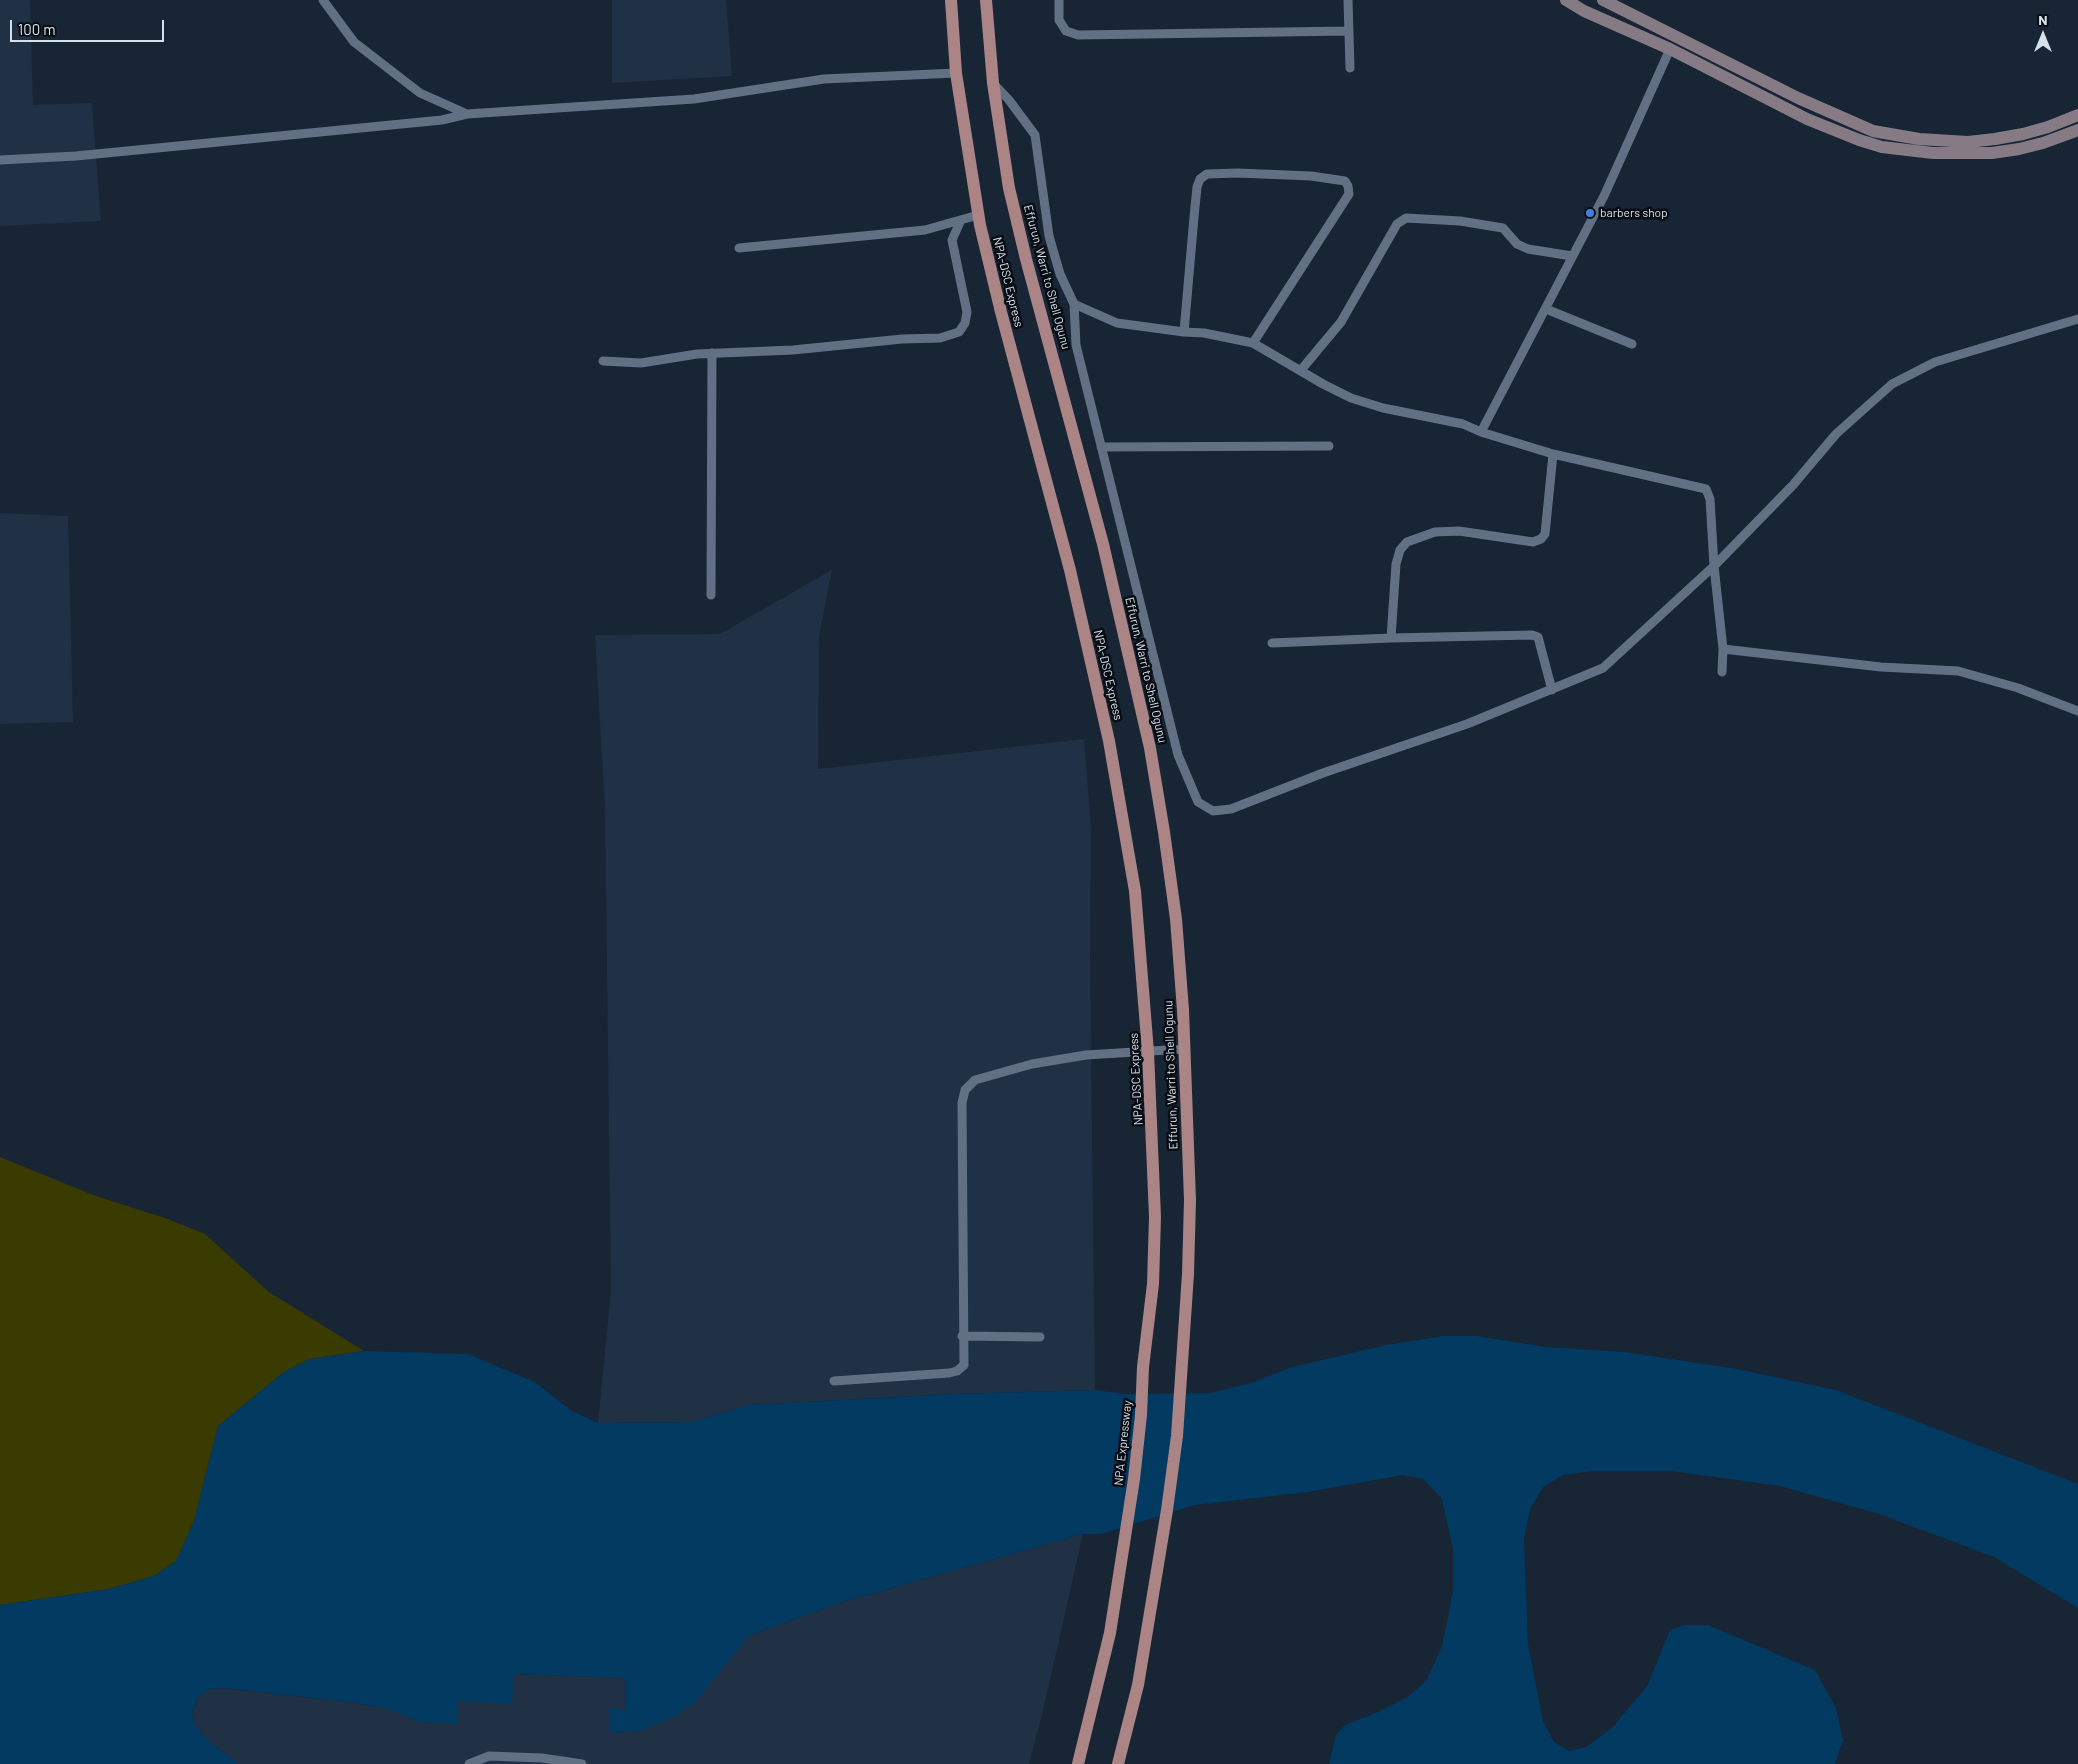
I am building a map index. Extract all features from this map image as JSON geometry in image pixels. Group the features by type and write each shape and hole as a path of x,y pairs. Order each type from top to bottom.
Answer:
{"main road":[{"name":"NPA-DSC Express","path":"951,0 956,73 978,215 1001,312 1070,570 1109,741 1135,891 1148,1052 1155,1217 1153,1284 1143,1367"},
{"name":"Effurun, Warri to Shell Ogunu","path":"986,0 993,83 1009,188 1026,260 1065,397 1103,544 1150,748 1176,919 1183,1010 1190,1200 1188,1274 1177,1436 1167,1510 1138,1686 1118,1764"},
{"path":"1566,0 1584,11 1670,49 1807,119 1882,147 1933,153 1992,153 2043,143 2078,130"},
{"path":"1604,0 1798,98 1873,131 1919,139 1968,142 2023,134 2048,127 2078,115"},
{"name":"NPA Expressway","path":"1078,1764 1110,1633 1141,1416 1143,1367"}],"street":[{"path":"323,0 354,42 420,93 467,114"},
{"path":"1059,0 1059,20 1066,31 1078,35 1349,31"},
{"path":"1348,0 1350,68"},
{"path":"1481,432 1604,196 1670,49"},
{"path":"0,160 76,156 442,120 467,114 694,99 824,79 956,73"},
{"path":"993,83 1009,100 1035,135 1049,236 1060,274 1074,304 1076,345 1178,755 1198,802 1213,811 1230,809 1324,773 1467,724 1603,668 1714,566 1793,485 1836,434 1892,384 1935,362 2078,319"},
{"path":"1184,332 1197,187 1200,180 1207,174 1238,173 1311,176 1345,182 1348,186 1349,194 1252,342"},
{"path":"739,248 925,230 978,215"},
{"path":"1301,370 1341,322 1397,224 1406,218 1460,221 1503,228 1517,244 1572,256"},
{"path":"603,361 641,363 712,353 793,350 902,339 940,338 959,332 965,324 967,312 952,240 961,220"},
{"path":"1074,304 1117,323 1204,333 1252,342 1323,384 1351,398 1383,408 1463,424 1481,432 1553,454 1706,489 1710,499 1714,566 1723,649 1722,672"},
{"path":"1546,309 1632,344"},
{"path":"711,594 712,353"},
{"path":"1100,447 1330,446"},
{"path":"1391,638 1396,564 1400,550 1407,542 1435,532 1459,531 1533,542 1541,539 1545,534 1553,454"},
{"path":"1272,643 1527,635 1538,637 1552,690"},
{"path":"1723,649 1882,667 1958,672 2018,688 2078,712"},
{"path":"834,1380 957,1371 964,1365 962,1336 962,1103 965,1090 975,1080 1032,1064 1086,1055 1184,1049"},
{"path":"962,1336 1040,1337"},
{"path":"469,1764 488,1756 582,1764"}],"shaded area":[{"path":"0,0 30,0 33,105 92,103 101,221 0,226"},
{"path":"612,0 726,0 732,76 612,83"},
{"path":"0,513 68,516 73,722 0,724"},
{"path":"832,570 819,637 818,769 1084,739 1091,826 1090,954 1095,1390 955,1394 749,1405 692,1422 598,1423 611,1291 605,810 595,635 720,634"},
{"path":"0,1157 93,1195 168,1219 205,1234 269,1292 364,1351 310,1359 284,1372 218,1426 194,1521 176,1561 154,1576 109,1589 0,1605"},
{"path":"1083,1534 1029,1764 239,1764 205,1738 194,1722 192,1712 199,1696 210,1689 222,1688 358,1703 391,1710 420,1722 457,1723 457,1701 514,1674 626,1678 625,1709 610,1733 640,1731 739,1648 750,1635 846,1601"}],"water":[{"path":"1443,1336 1477,1336 1546,1347 1624,1352 1732,1368 1836,1390 2078,1484 2078,1608 1994,1557 1879,1514 1780,1486 1671,1471 1594,1471 1563,1475 1543,1487 1530,1509 1524,1539 1528,1644 1543,1721 1554,1742 1569,1751 1586,1747 1612,1728 1647,1686 1670,1630 1685,1625 1708,1625 1815,1670 1836,1708 1843,1740 1835,1764 1329,1764 1336,1735 1345,1725 1406,1698 1426,1681 1442,1646 1453,1591 1453,1549 1442,1499 1423,1479 1403,1475 1308,1492 1195,1505 1101,1534 1083,1534 846,1601 750,1635 696,1701 676,1716 640,1731 610,1733 610,1708 625,1709 626,1678 514,1674 512,1704 458,1701 457,1724 420,1722 391,1710 358,1703 222,1688 210,1689 199,1696 192,1712 194,1722 205,1738 239,1764 0,1764 0,1605 109,1589 154,1576 176,1561 194,1521 218,1426 284,1372 310,1359 364,1351 468,1354 535,1382 572,1411 598,1423 692,1422 749,1405 955,1394 1095,1390 1125,1394 1211,1393 1251,1383 1292,1367 1386,1345"}],"place":[{"name":"barbers shop","path":"1590,213"}]}
